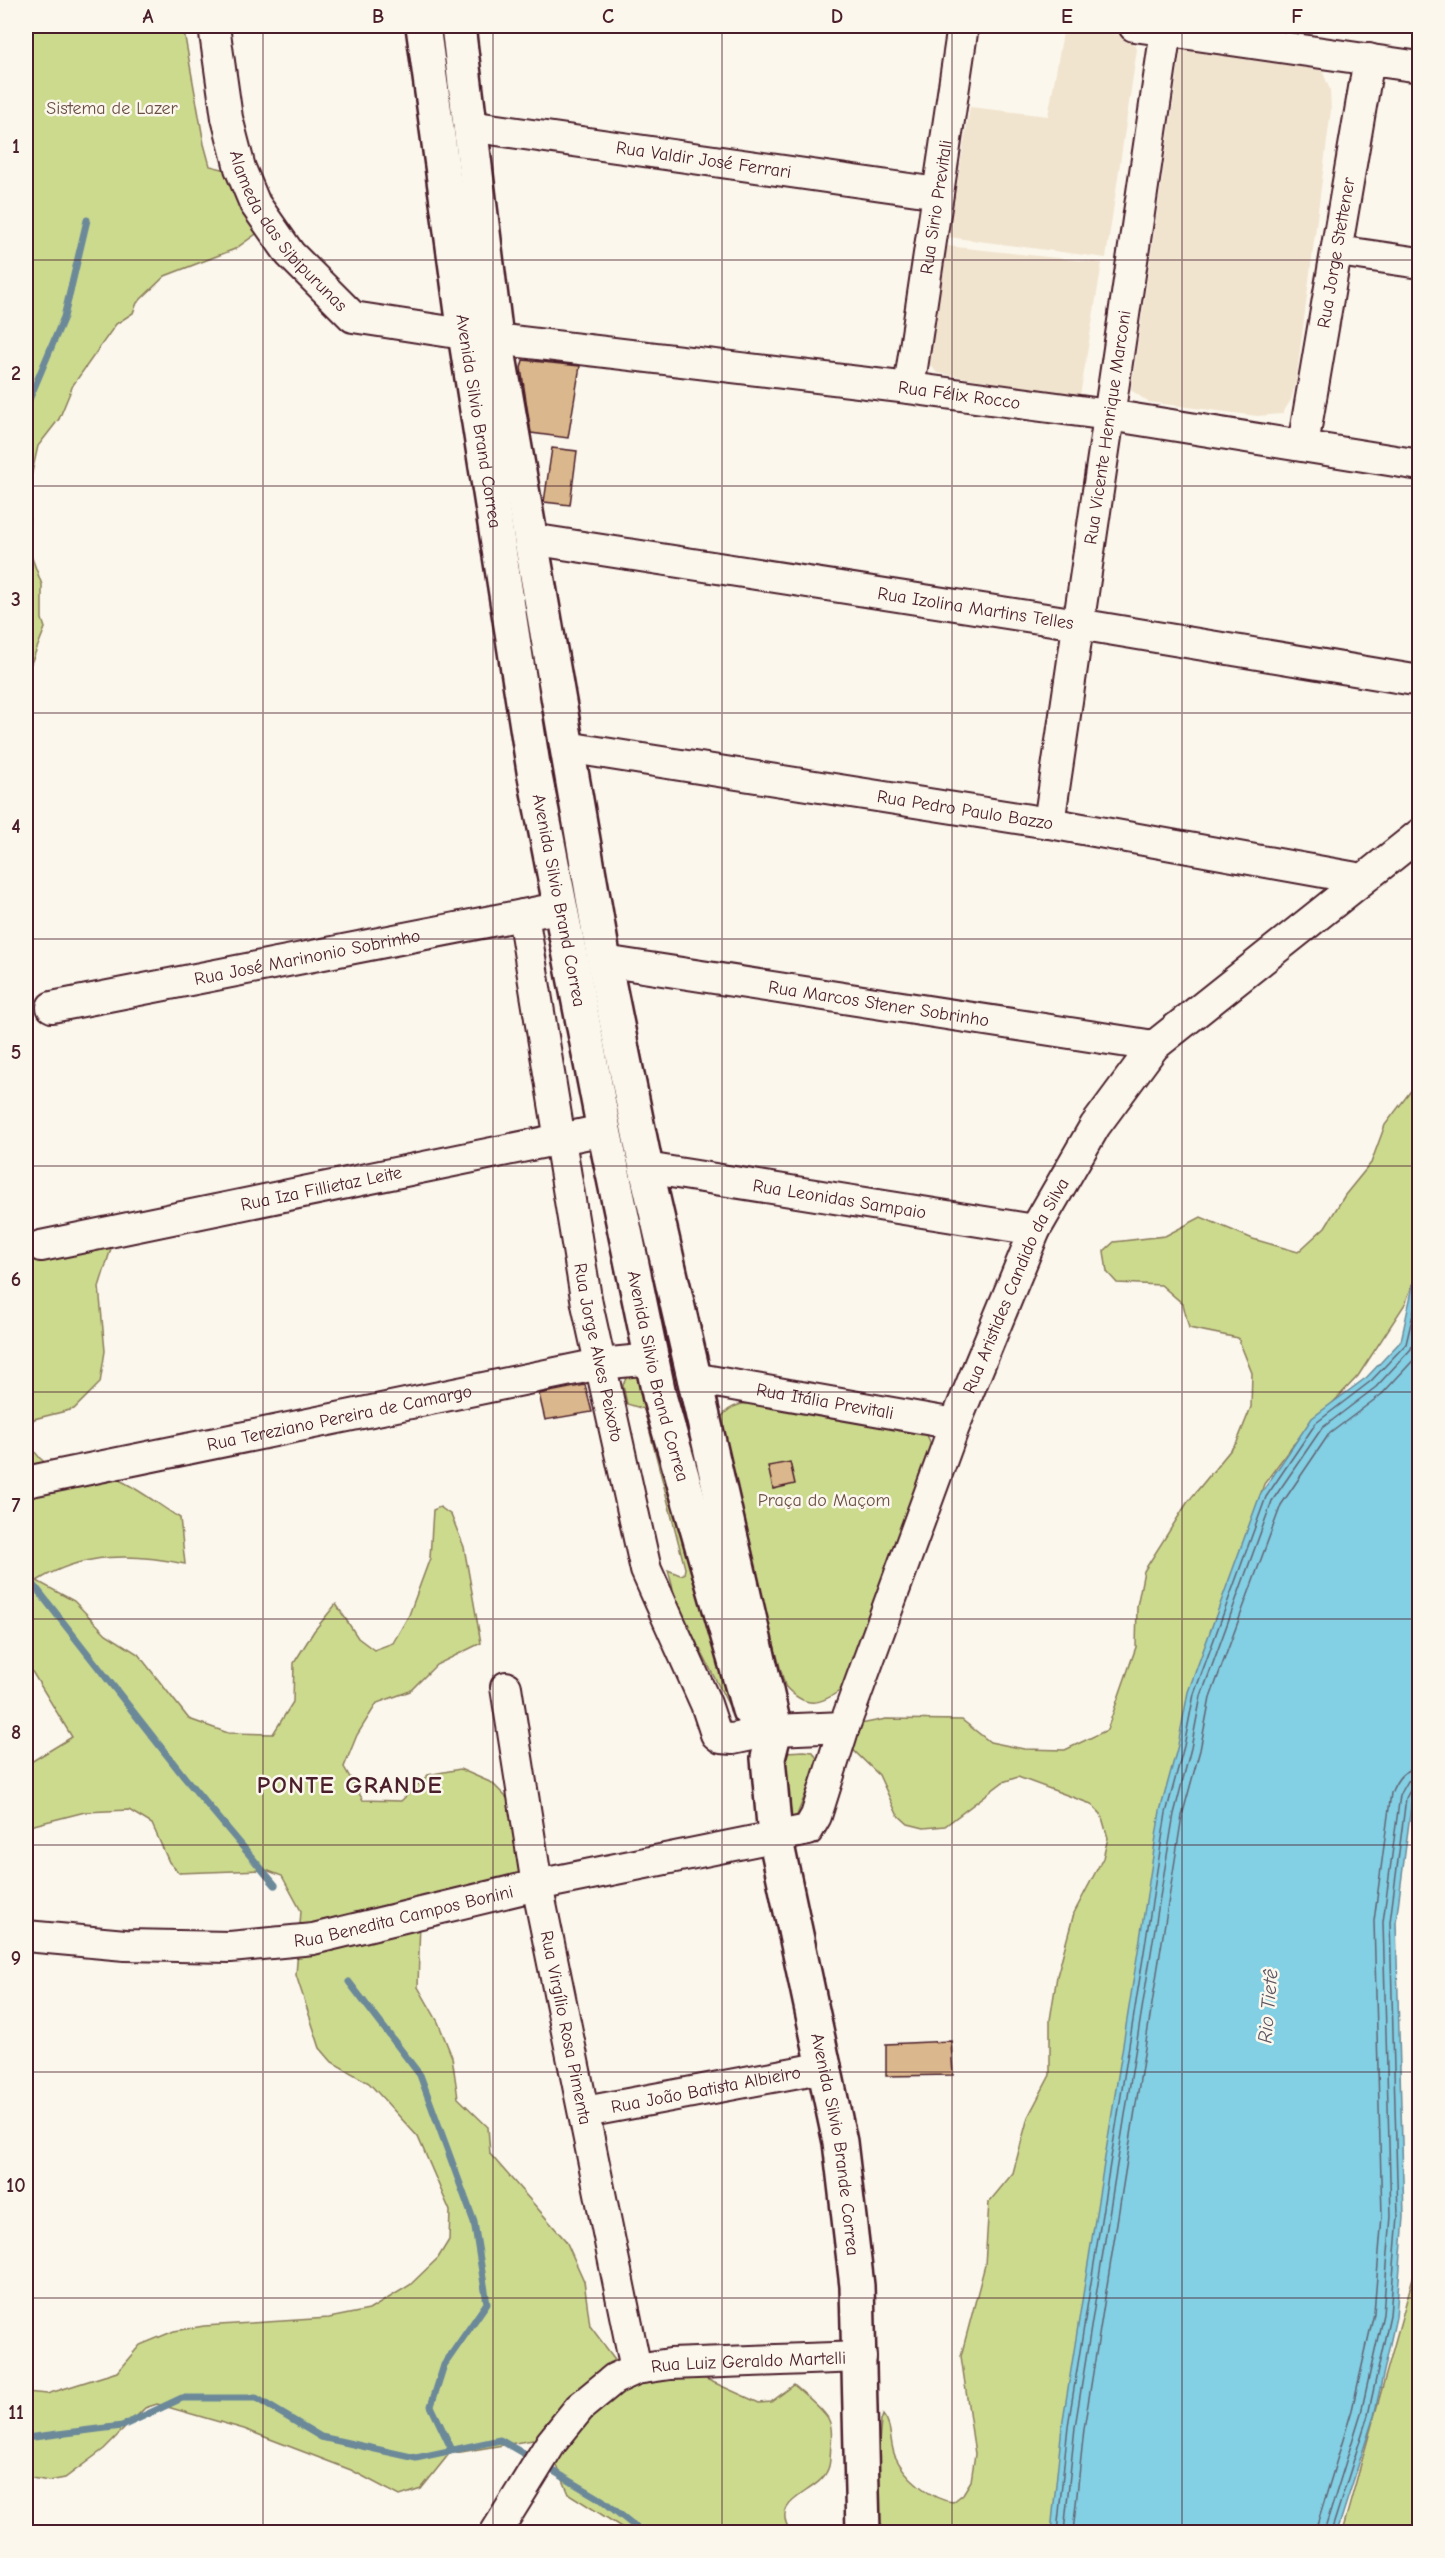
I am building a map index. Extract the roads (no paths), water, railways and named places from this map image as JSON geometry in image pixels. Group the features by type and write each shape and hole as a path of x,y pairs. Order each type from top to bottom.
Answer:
{"main road":[{"name":"Avenida Silvio Brand Correa","path":"423,26 481,337 531,539 604,961 646,1168 693,1378 766,1741"},
{"name":"Avenida Silvio Brand Correa","path":"458,26 469,126 481,337 534,771 604,1130 660,1399 766,1741"},
{"name":"Avenida Silvio Brande Correa","path":"766,1741 776,1836 840,2142 855,2262 861,2357 863,2532"}],"street":[{"name":"Alameda das Sibipurunas","path":"214,26 227,118 240,168 255,204 290,254 352,317 481,337"},
{"name":"Rua Sirio Previtali","path":"909,388 963,26"},
{"path":"1134,26 1419,67"},
{"name":"Rua Vicente Henrique Marconi","path":"1049,823 1166,30"},
{"name":"Rua Jorge Stettener","path":"1303,445 1338,251 1369,59"},
{"name":"Rua Valdir José Ferrari","path":"469,126 938,193"},
{"path":"1338,251 1419,263"},
{"name":"Rua Félix Rocco","path":"481,337 909,388 1110,415 1419,465"},
{"name":"Rua Izolina Martins Telles","path":"531,539 1078,624 1419,681"},
{"name":"Rua Pedro Paulo Bazzo","path":"566,747 1049,823 1362,879"},
{"name":"Rua Aristides Candido da Silva","path":"776,1836 808,1830 816,1816 844,1727 955,1424 1035,1230 1095,1126 1154,1046 1419,834"},
{"name":"Rua José Marinonio Sobrinho","path":"52,1007 561,908"},
{"name":"Rua Jorge Alves Peixoto","path":"523,915 587,1304 646,1570 706,1704 716,1734 727,1739 766,1741 844,1727"},
{"name":"Rua Marcos Stener Sobrinho","path":"604,961 1154,1046"},
{"name":"Rua Iza Fillietaz Leite","path":"41,1246 604,1130"},
{"name":"Rua Leonidas Sampaio","path":"646,1168 1035,1230"},
{"name":"Rua Tereziano Pereira de Camargo","path":"26,1482 600,1364 652,1359"},
{"name":"Rua Itália Previtali","path":"693,1378 955,1424"},
{"name":"Rua Virgílio Rosa Pimenta","path":"506,1687 537,1885 636,2369"},
{"name":"Rua Benedita Campos Bonini","path":"26,1936 124,1945 230,1947 301,1941 537,1885 776,1836"},
{"name":"Rua João Batista Albieiro","path":"585,2112 826,2067"},
{"name":"Rua Luiz Geraldo Martelli","path":"496,2532 552,2443 580,2407 614,2379 636,2369 670,2364 861,2357"}],"water":[{"name":"Rio Tietê","path":"1419,1258 1420,1786 1412,1799 1396,1922 1404,2217 1396,2317 1374,2416 1337,2532 1051,2532 1062,2426 1160,1811 1178,1745 1188,1692 1260,1495 1312,1418 1367,1377 1401,1341"}],"waterway":[{"path":"26,407 64,317 87,220"},
{"path":"26,1575 185,1778 275,1885"},
{"path":"349,1982 420,2075 474,2222 487,2303 444,2365 431,2406 452,2450"},
{"path":"26,2438 122,2426 182,2398 256,2398 321,2437 416,2458 500,2440 533,2459"},
{"path":"545,2466 602,2500 642,2532"}],"district":[{"name":"PONTE GRANDE","path":"350,1785"}],"park label":[{"name":"Sistema de Lazer","path":"112,108"},
{"name":"Praça do Maçom","path":"824,1500"}]}
